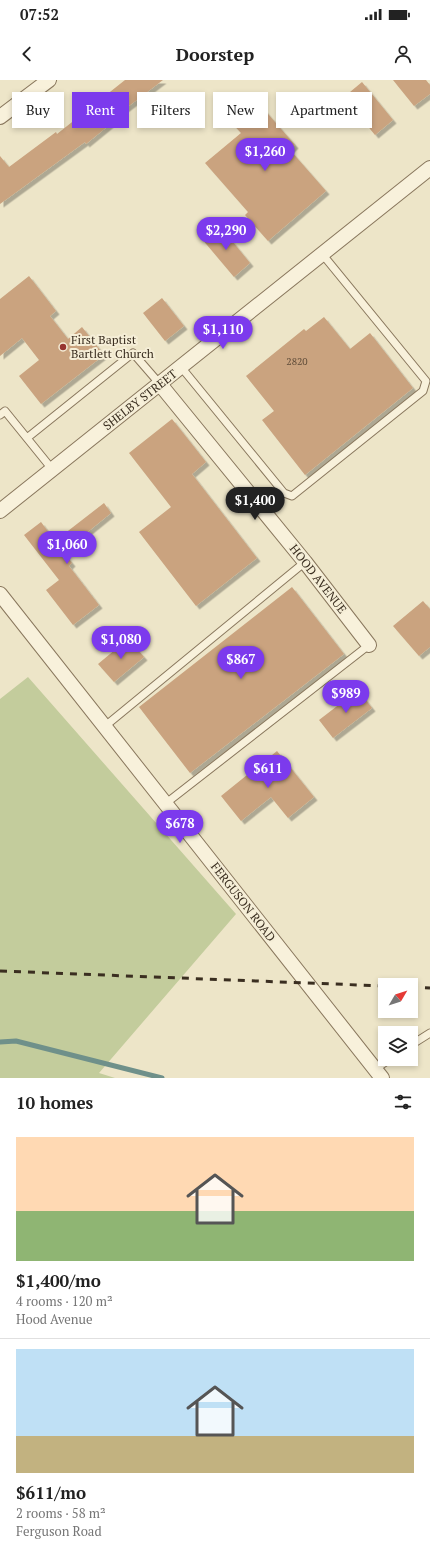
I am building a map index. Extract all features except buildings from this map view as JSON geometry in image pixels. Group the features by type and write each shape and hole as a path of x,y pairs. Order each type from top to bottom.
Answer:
{"street":[{"path":"0,117 49,80"},
{"name":"SHELBY STREET","path":"0,511 323,255 430,168"},
{"name":"HOOD AVENUE","path":"160,383 305,562 369,645"},
{"name":"FERGUSON ROAD","path":"0,594 378,1074"}],"lane":[{"path":"181,367 284,493 292,496 423,391 426,381 323,255"},
{"path":"27,438 133,353 160,383"},
{"path":"0,415 5,411 52,470"},
{"path":"104,727 305,562"},
{"path":"165,804 369,645"},
{"path":"418,1040 430,1032"},
{"path":"378,1074 384,1066"}],"green space":[{"path":"28,677 236,914 99,1073 115,1078 0,1078 0,699"}],"waterway":[{"path":"0,1042 16,1041 162,1078"}],"railway":[{"path":"0,971 378,986"},
{"path":"418,987 430,988"}],"place":[{"name":"First Baptist Bartlett Church","path":"63,347"}]}
